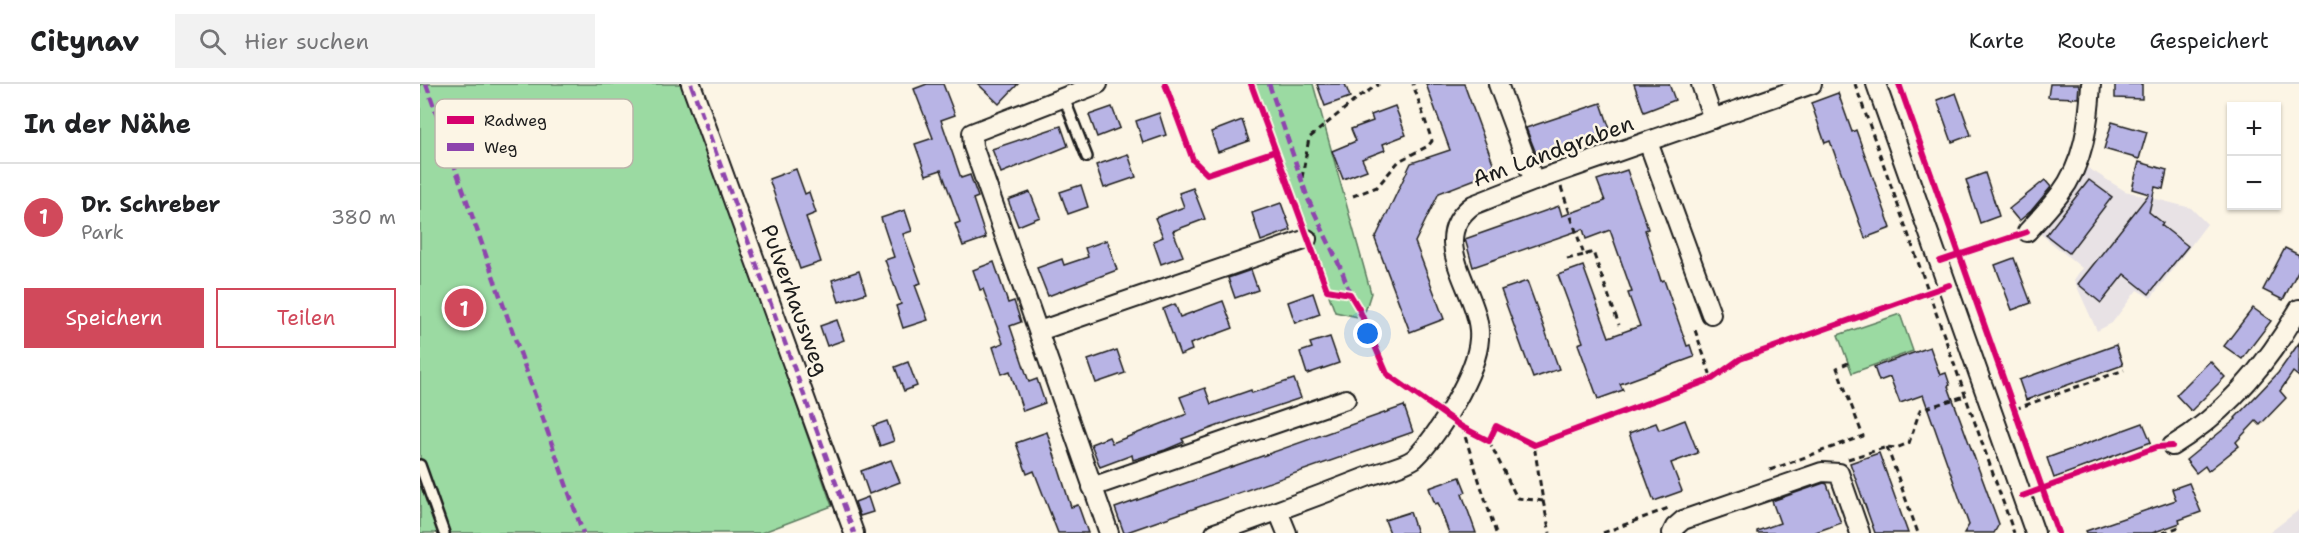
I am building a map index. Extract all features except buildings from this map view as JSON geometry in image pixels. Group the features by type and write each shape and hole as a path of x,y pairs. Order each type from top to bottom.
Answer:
{"street":[{"name":"Pulverhausweg","path":"691,84 854,533"},
{"path":"1098,84 972,133 973,146 1109,533"},
{"path":"1498,84 1534,181"},
{"path":"1701,84 1713,120"},
{"name":"Am Landgraben","path":"1215,533 1414,459 1447,416 1467,382 1479,340 1475,314 1452,242 1454,230 1464,212 1473,205 1534,181 1812,84"},
{"path":"1876,84 2035,533"},
{"path":"2027,232 2061,193 2072,175 2085,142 2091,84"},
{"path":"1648,142 1711,314"},
{"path":"1039,331 1307,239"},
{"path":"2172,446 2213,415 2250,381 2299,309"},
{"path":"1092,487 1346,399"},
{"path":"1672,533 1675,526 1683,520 1822,471 1839,473 1860,533"},
{"path":"1278,511 1287,533"}],"lane":[{"path":"1064,98 1087,157"},
{"path":"420,465 444,533"}],"path":[{"path":"1302,178 1309,138 1359,97 1379,84"},
{"path":"1353,196 1377,187 1399,161 1428,146 1432,141 1413,84"},
{"path":"1855,84 2014,533"},
{"path":"1899,84 2058,533"},
{"path":"1556,174 1584,255"},
{"path":"1567,259 1593,252 1619,325"},
{"path":"1695,330 1712,379"},
{"path":"1764,473 1863,436 1837,368 1848,363"},
{"path":"2015,409 2124,370"},
{"path":"1839,473 1848,459 1909,443 1920,410 1966,395"},
{"path":"1462,427 1496,533"},
{"path":"1489,441 1517,498 1543,501"},
{"path":"1534,445 1550,533"},
{"path":"1887,447 1918,533"},
{"path":"1603,533 1676,505"},
{"path":"2163,533 2179,527"}],"shaded area":[{"path":"2088,168 2125,191 2191,208 2207,224 2151,298 2137,290 2112,323 2097,331 2074,280 2082,268 2037,231"},
{"path":"2299,510 2299,533 2269,533"}],"green space":[{"path":"420,84 684,84 832,506 761,533 420,533"},
{"path":"1252,84 1313,84 1371,293 1363,318 1335,312"},
{"path":"1900,314 1913,351 1852,373 1838,335"}],"marked path":[{"path":"426,84 435,110"},
{"path":"691,84 854,533"},
{"path":"1269,84 1308,199 1342,271 1350,294"},
{"path":"455,168 583,533"}],"cycle path":[{"path":"1165,84 1193,160 1207,174 1275,151"},
{"path":"1251,84 1327,290 1350,294 1359,309 1387,374 1462,427 1489,441 1496,426 1534,445 1712,379 1740,359 1949,285"},
{"path":"1899,84 2058,533"},
{"path":"1940,261 2027,232"},
{"path":"2022,496 2157,447 2172,446"}],"place":[{"name":"Dr. Schreber","path":"464,308"}]}
